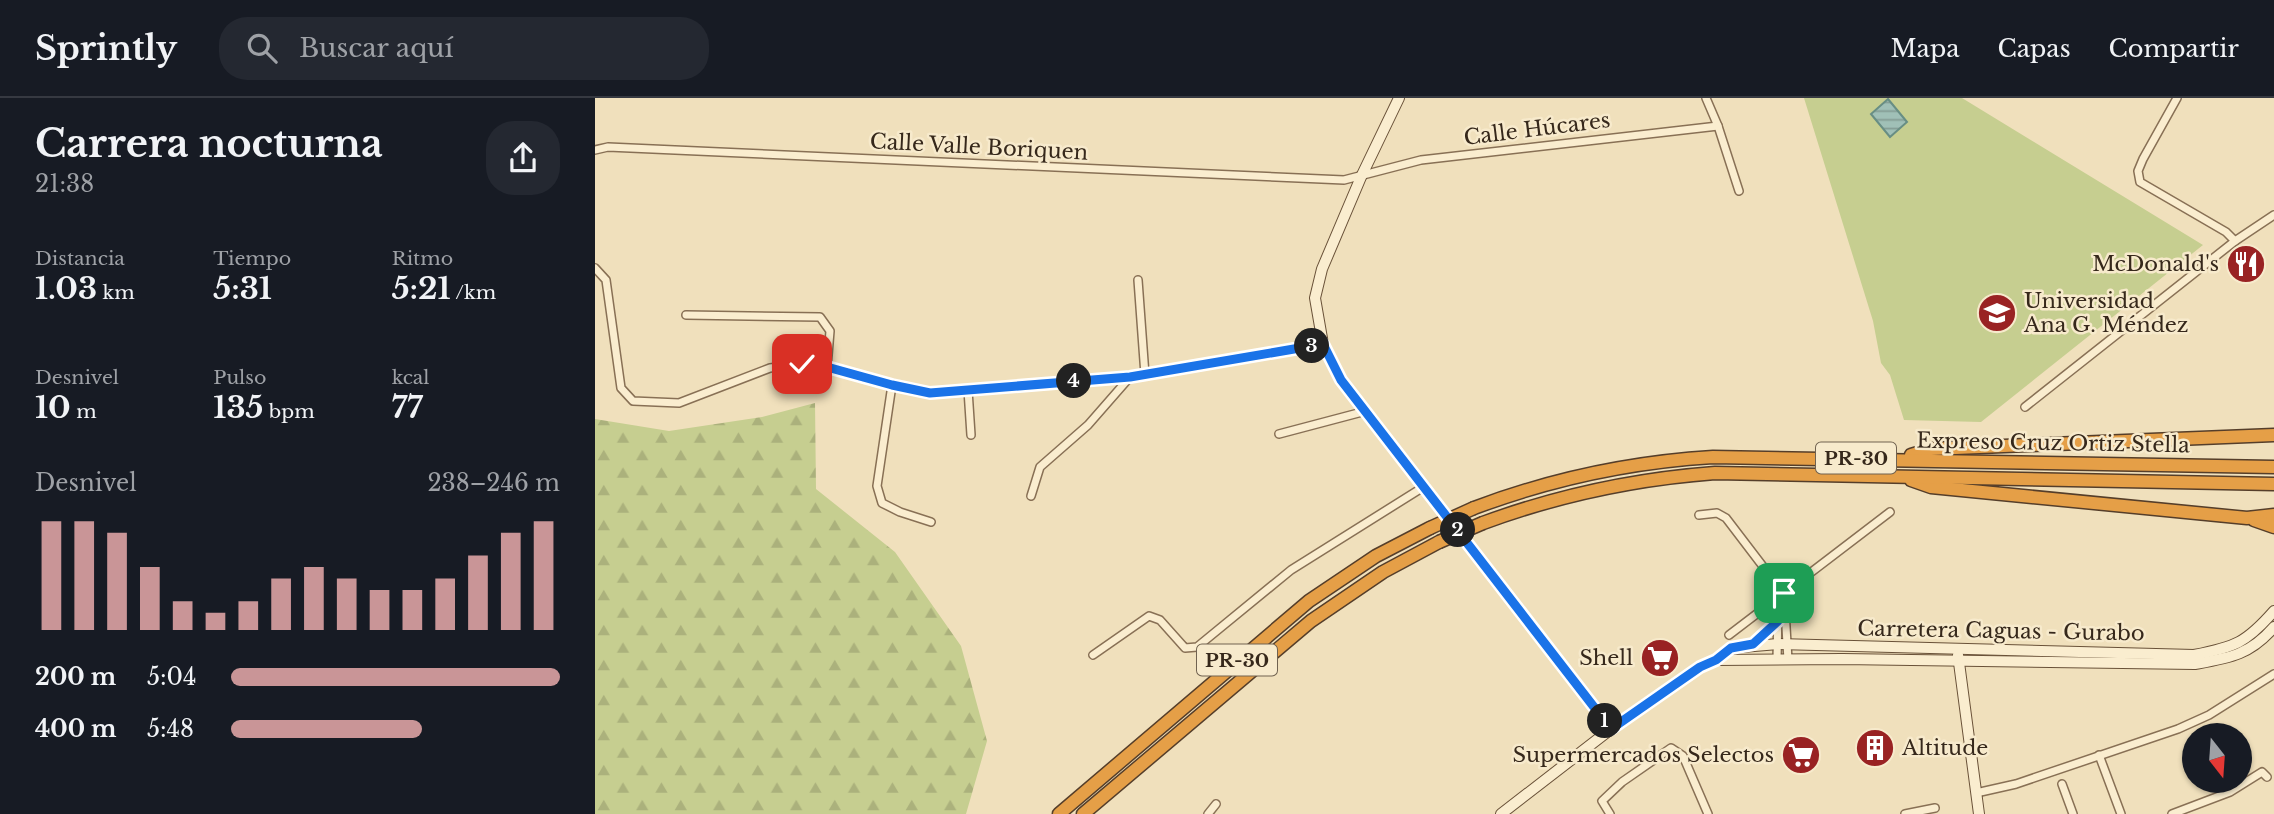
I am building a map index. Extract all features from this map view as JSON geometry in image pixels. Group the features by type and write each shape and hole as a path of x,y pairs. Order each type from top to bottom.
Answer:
{"highway":[{"path":"1898,458 1931,449 2101,444 2271,434"},
{"name":"Expreso Cruz Ortiz Stella","path":"1059,814 1309,601 1376,556 1474,508 1568,478 1665,461 1743,456 2274,467"},
{"name":"Expreso Cruz Ortiz Stella","path":"1083,814 1311,621 1375,577 1439,542 1483,523 1568,495 1619,484 1744,472 2274,484"},
{"path":"1901,476 1931,487 2247,518 2274,515"},
{"path":"2247,518 2274,527"},
{"path":"1092,814 1108,800 1123,780"}],"main road":[{"path":"1399,98 1321,269 1315,298 1323,344 1341,380 1611,729"},
{"name":"Carretera Caguas - Gurabo","path":"1501,814 1611,729 1731,648 1753,644 1783,644 2194,655 2228,649 2254,634 2274,611"},
{"path":"1753,644 1778,621"},
{"name":"Carretera Caguas - Gurabo","path":"1716,660 2195,664 2233,657 2262,640 2274,627"},
{"path":"1957,649 1979,814"}],"street":[{"path":"1706,98 1718,125 1739,191"},
{"path":"2177,98 2143,159 2138,171 2140,182 2227,232 2235,241"},
{"name":"Calle Húcares","path":"1361,177 1421,160 1718,125"},
{"name":"Calle Valle Boriquen","path":"595,150 608,147 1344,180 1361,177"},
{"path":"2025,407 2235,241 2274,215"},
{"path":"595,268 605,280 621,388 633,401 679,403 770,368 802,364 827,367 930,393 1130,377 1323,344"},
{"path":"1138,281 1145,375"},
{"path":"686,315 820,317 830,331 827,367"},
{"path":"1031,496 1040,467 1088,425 1130,377"},
{"path":"892,385 877,486 882,503 931,522"},
{"path":"968,390 971,435"},
{"path":"1279,434 1366,411"},
{"path":"1093,655 1149,616 1160,620 1185,648 1197,646 1291,570 1425,486"},
{"path":"1729,635 1889,512"},
{"path":"1699,515 1717,513 1726,518 1784,593 1782,660"},
{"path":"1783,644 1778,606 1784,593"},
{"path":"1976,793 2016,784 2178,729 2209,715 2274,674"},
{"path":"1610,814 1602,802 1622,782 1671,748 1683,756 1708,814"},
{"path":"2099,755 2121,814"},
{"path":"2172,814 2229,792 2262,772 2267,777"},
{"path":"2062,784 2073,814"},
{"path":"1208,814 1216,804"},
{"path":"1905,814 1935,808"}],"green space":[{"name":"Universidad Ana G. Méndez","path":"1804,98 1962,98 2203,245 1981,422 1904,420 1890,375 1881,363 1873,321"},
{"path":"815,403 816,489 895,552 961,646 987,741 966,814 595,814 595,419 669,431 762,417"}],"water":[{"path":"1888,99 1907,122 1890,137 1871,114"}],"place":[{"name":"McDonald's","path":"2246,264"},
{"name":"Universidad Ana G. Méndez","path":"1997,313"},
{"name":"Shell","path":"1660,658"},
{"name":"Altitude","path":"1875,748"},
{"name":"Supermercados Selectos","path":"1801,755"}],"route":[{"path":"802,364 827,367 930,393 1130,377 1323,344 1341,380 1611,729 1731,648 1753,644 1778,621 1778,606 1784,593"}]}
